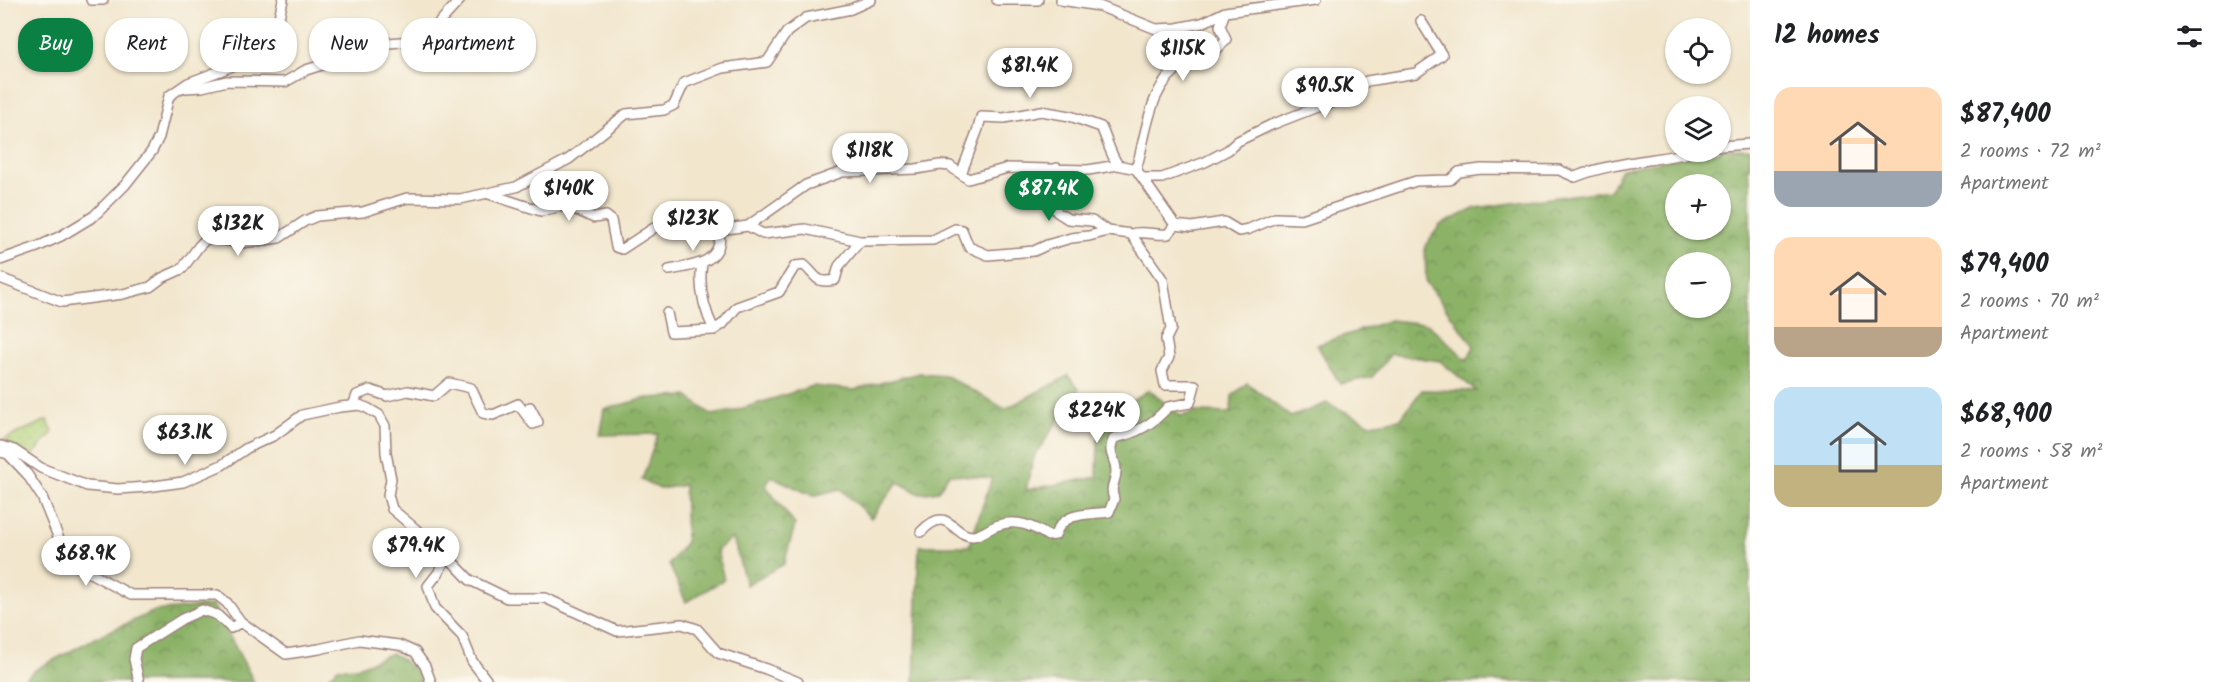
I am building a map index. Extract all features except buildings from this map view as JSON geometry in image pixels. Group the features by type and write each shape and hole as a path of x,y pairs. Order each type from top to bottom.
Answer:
{"street":[{"path":"91,0 103,0"},
{"path":"0,260 37,248 61,237 94,216 144,163 159,136 169,96 180,88 230,67 266,42 277,26 283,0"},
{"path":"180,88 202,87 227,81 285,82 306,70 357,54 379,44 426,37 460,0"},
{"path":"0,278 62,302 123,294 150,287 162,278 182,269 206,239 241,243 279,238 317,216 363,212 407,198 460,199 516,188 569,159 626,114 664,110 674,105 684,83 723,68 767,62 788,32 806,18 851,9 871,0"},
{"path":"998,0 1038,0"},
{"path":"1061,0 1099,6 1156,29 1202,23 1225,12 1260,4 1316,0"},
{"path":"1136,169 1147,124 1162,85 1183,64 1205,57 1218,49 1226,39 1220,26 1225,12"},
{"path":"1144,178 1162,177 1205,162 1228,150 1238,141 1271,125 1341,100 1367,81 1416,73 1442,55 1421,21"},
{"path":"961,174 981,117 1004,118 1041,111 1070,116 1101,127 1113,158 1119,165"},
{"path":"1731,145 1750,144"},
{"path":"489,194 541,211 562,206 594,218 606,216 611,220 616,247 622,249 657,226 719,230 748,226 806,185 842,172 916,169 940,165 950,166 968,179 1008,168 1088,170 1119,165 1136,169 1175,225 1192,227 1224,222 1239,231 1249,230 1275,218 1302,219 1416,181 1450,180 1459,172 1481,169 1559,170 1575,177 1597,168 1665,158"},
{"path":"1058,168 1053,204 1057,212 1068,219 1092,221 1108,231"},
{"path":"748,226 763,234 805,229 860,241 933,240 955,229 962,230 969,247 988,255 1034,251 1047,244 1108,231 1131,234 1138,232 1168,234 1175,225"},
{"path":"669,270 702,264 715,253 721,239 719,230"},
{"path":"921,532 930,523 940,520 950,522 968,536 978,536 999,525 1016,523 1036,528 1048,536 1055,535 1058,525 1073,516 1109,512 1114,499 1111,489 1116,471 1110,447 1114,438 1132,434 1144,428 1168,407 1190,403 1195,386 1166,385 1162,371 1169,357 1166,339 1171,329 1163,280 1131,234"},
{"path":"667,313 671,332 714,330 723,324 737,307 779,292 795,266 804,266 815,278 824,282 835,280 839,266 860,241"},
{"path":"702,264 700,275 704,310 714,330"},
{"path":"530,407 538,422 533,424 518,404 493,415 483,413 471,388 449,383 434,396 408,391 387,396 370,390 357,395 354,403 379,415 385,426 386,453 391,479 388,495 392,509 446,555 470,580 507,598 545,598 616,631 682,624 697,629 718,653 798,682"},
{"path":"0,446 14,450 41,468 87,486 118,489 147,487 183,482 222,465 247,448 275,435 303,415 360,405"},
{"path":"0,452 8,454 27,474 42,497 68,561 131,595 217,595 227,603 241,622 286,654 319,650 358,640 399,645 415,652 425,666 431,682"},
{"path":"446,555 439,572 428,586 435,608 462,636 465,647 488,682"},
{"path":"139,682 134,658 136,648 172,625 202,610 217,615 231,628 241,622"},
{"path":"465,647 472,638"}],"green space":[{"path":"1731,149 1750,149 1750,167 1747,168 1750,179 1750,682 914,682 919,546 969,546 992,478 949,474 938,491 920,494 898,482 871,518 840,489 813,496 771,476 766,486 795,525 784,564 746,585 733,538 717,550 724,580 686,602 669,564 686,542 684,485 660,489 642,480 658,434 599,435 604,409 647,398 687,396 712,415 734,411 813,386 854,390 919,373 945,375 1005,409 1068,376 1079,389 1034,457 1026,490 1097,477 1098,438 1116,410 1149,390 1181,416 1195,412 1231,413 1232,396 1247,383 1291,417 1327,403 1371,424 1400,419 1422,390 1476,391 1440,361 1391,354 1372,377 1340,384 1317,345 1390,320 1428,324 1467,360 1474,346 1426,282 1425,246 1440,225 1476,208 1610,190 1621,169 1665,160 1731,162"},
{"path":"47,420 53,432 32,456 2,440"},
{"path":"213,605 254,682 21,682 37,669 101,635 155,611"},
{"path":"392,653 415,669 421,682 323,682 338,668 358,667"}]}
